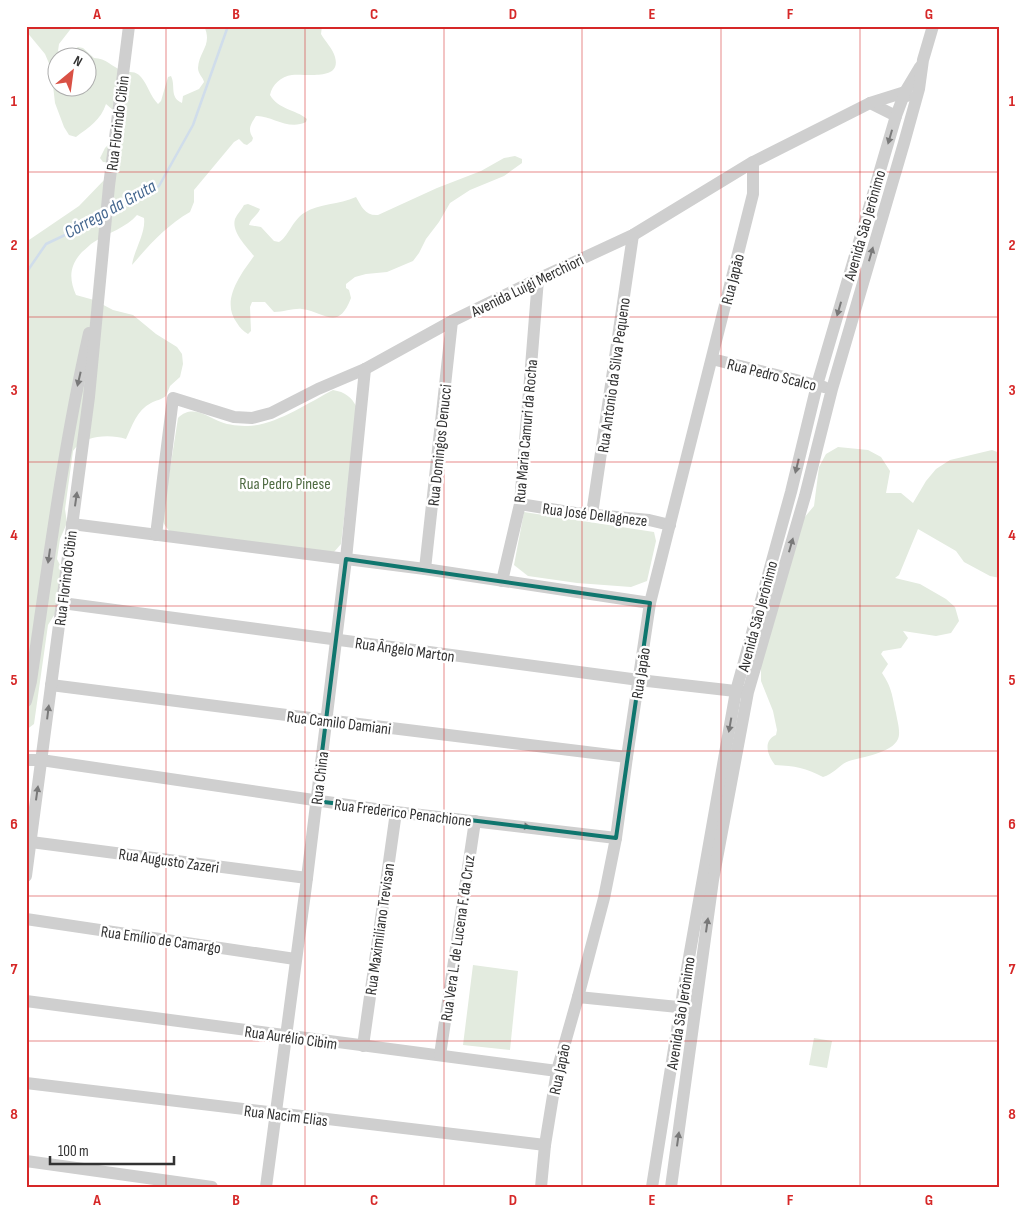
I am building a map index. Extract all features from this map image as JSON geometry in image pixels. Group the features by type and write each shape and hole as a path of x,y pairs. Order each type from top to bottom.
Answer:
{"street":[{"name":"Rua Florindo Cibin","path":"26,876 89,397 109,186 129,26"},
{"name":"Avenida São Jerônimo","path":"671,1187 713,880 742,691 800,515 832,389 919,89 933,26"},
{"name":"Avenida São Jerônimo","path":"652,1187 681,1007 742,691 785,512 817,386 896,116 905,92 924,60"},
{"name":"Avenida Luigi Merchiori","path":"156,535 173,398 234,417 252,418 272,413 318,389 365,369 452,321 633,235 752,162 870,103 905,92"},
{"path":"904,143 907,104 905,92"},
{"path":"870,103 896,116"},
{"name":"Rua Japão","path":"541,1187 545,1145 557,1071 604,898 616,838 650,603 753,194 752,162"},
{"name":"Rua Antonio da Silva Pequeno","path":"592,514 633,235"},
{"name":"Rua Maria Camuri da Rocha","path":"502,581 520,504 538,279"},
{"name":"Rua Florindo Cibin","path":"26,702 31,681 54,521 76,392 101,280"},
{"name":"Rua Domingos Denucci","path":"425,569 452,321"},
{"name":"Rua Pedro Scalco","path":"712,360 832,389"},
{"name":"Rua China","path":"266,1187 346,560 365,369"},
{"name":"Rua José Dellagneze","path":"520,504 649,520 670,525"},
{"path":"785,512 800,515"},
{"path":"72,524 425,569 650,603"},
{"name":"Rua Ângelo Marton","path":"62,603 639,680 742,691"},
{"name":"Rua Camilo Damiani","path":"51,685 627,757"},
{"name":"Rua Frederico Penachione","path":"26,760 42,760 396,812 616,838"},
{"name":"Rua Maximiliano Trevisan","path":"363,1046 396,812"},
{"name":"Rua Vera L. de Lucena F. da Cruz","path":"440,1055 475,821"},
{"name":"Rua Augusto Zazeri","path":"31,842 306,878"},
{"name":"Rua Emílio de Camargo","path":"26,919 295,959"},
{"path":"578,997 696,1010"},
{"name":"Rua Aurélio Cibim","path":"26,1000 557,1071"},
{"name":"Rua Nacim Elias","path":"26,1083 545,1145"},
{"path":"26,1161 212,1187"}],"highlighted area":[{"path":"346,559 650,603 616,838 316,801"}],"green space":[{"path":"26,26 73,26 59,44 58,48 48,48 48,61 45,54 26,31"},
{"path":"204,26 322,26 321,34 335,57 336,65 328,73 284,77 273,88 270,95 274,100 282,107 307,119 306,122 293,125 256,116 250,127 252,141 247,145 239,139 234,142 194,190 194,202 190,212 166,229 132,265 144,224 144,218 137,215 123,227 91,244 75,262 71,278 76,295 94,300 113,310 133,315 156,334 177,347 182,354 183,364 180,377 170,386 166,396 151,403 142,410 135,419 126,439 105,436 97,437 84,442 73,451 65,509 67,523 60,539 57,559 62,569 56,612 48,625 34,724 26,730 26,242 79,206 107,177 112,163 103,162 100,158 105,148 113,140 113,110 106,104 98,119 76,137 69,135 64,127 54,98 98,98 98,58 123,71 137,73 158,104 161,101 168,77 171,76 175,98 182,103 183,96 199,89 204,82 198,68 207,38"},
{"path":"515,156 522,159 522,163 504,176 470,190 450,203 413,261 387,272 355,277 346,284 351,298 346,308 336,317 324,316 299,309 274,312 265,302 252,302 250,307 251,331 248,334 232,315 231,297 234,288 254,256 240,239 234,224 244,205 248,204 260,209 249,225 261,227 274,241 279,242 300,216 316,207 356,197 367,212 378,215 437,188 481,171 504,158"},
{"name":"Rua Pedro Pinese","path":"333,390 348,396 357,408 341,544 334,552 171,532 167,528 163,514 178,418 189,412 199,412 227,424 259,425 281,418"},
{"path":"838,447 868,450 881,457 890,471 886,493 901,493 913,503 926,481 936,469 950,460 992,450 1000,453 1000,490 998,494 1000,510 1000,578 990,576 964,562 956,551 918,529 899,575 895,578 920,584 946,599 955,607 959,621 951,633 936,636 903,631 908,638 901,648 883,651 881,654 888,664 882,673 888,683 892,696 899,733 898,739 890,748 849,761 823,777 800,768 775,765 770,757 769,741 776,735 777,730 773,711 761,681 761,656 804,518 814,506 819,467 826,454"},
{"path":"524,512 654,532 656,541 647,581 631,587 577,583 528,576 514,565"},
{"path":"473,965 518,971 510,1050 463,1045"},
{"path":"814,1038 832,1041 827,1068 809,1065"}],"waterway":[{"name":"Córrego da Gruta","path":"112,212 159,186 193,125 228,26"},
{"name":"Córrego da Gruta","path":"26,273 46,244 103,217"}]}
